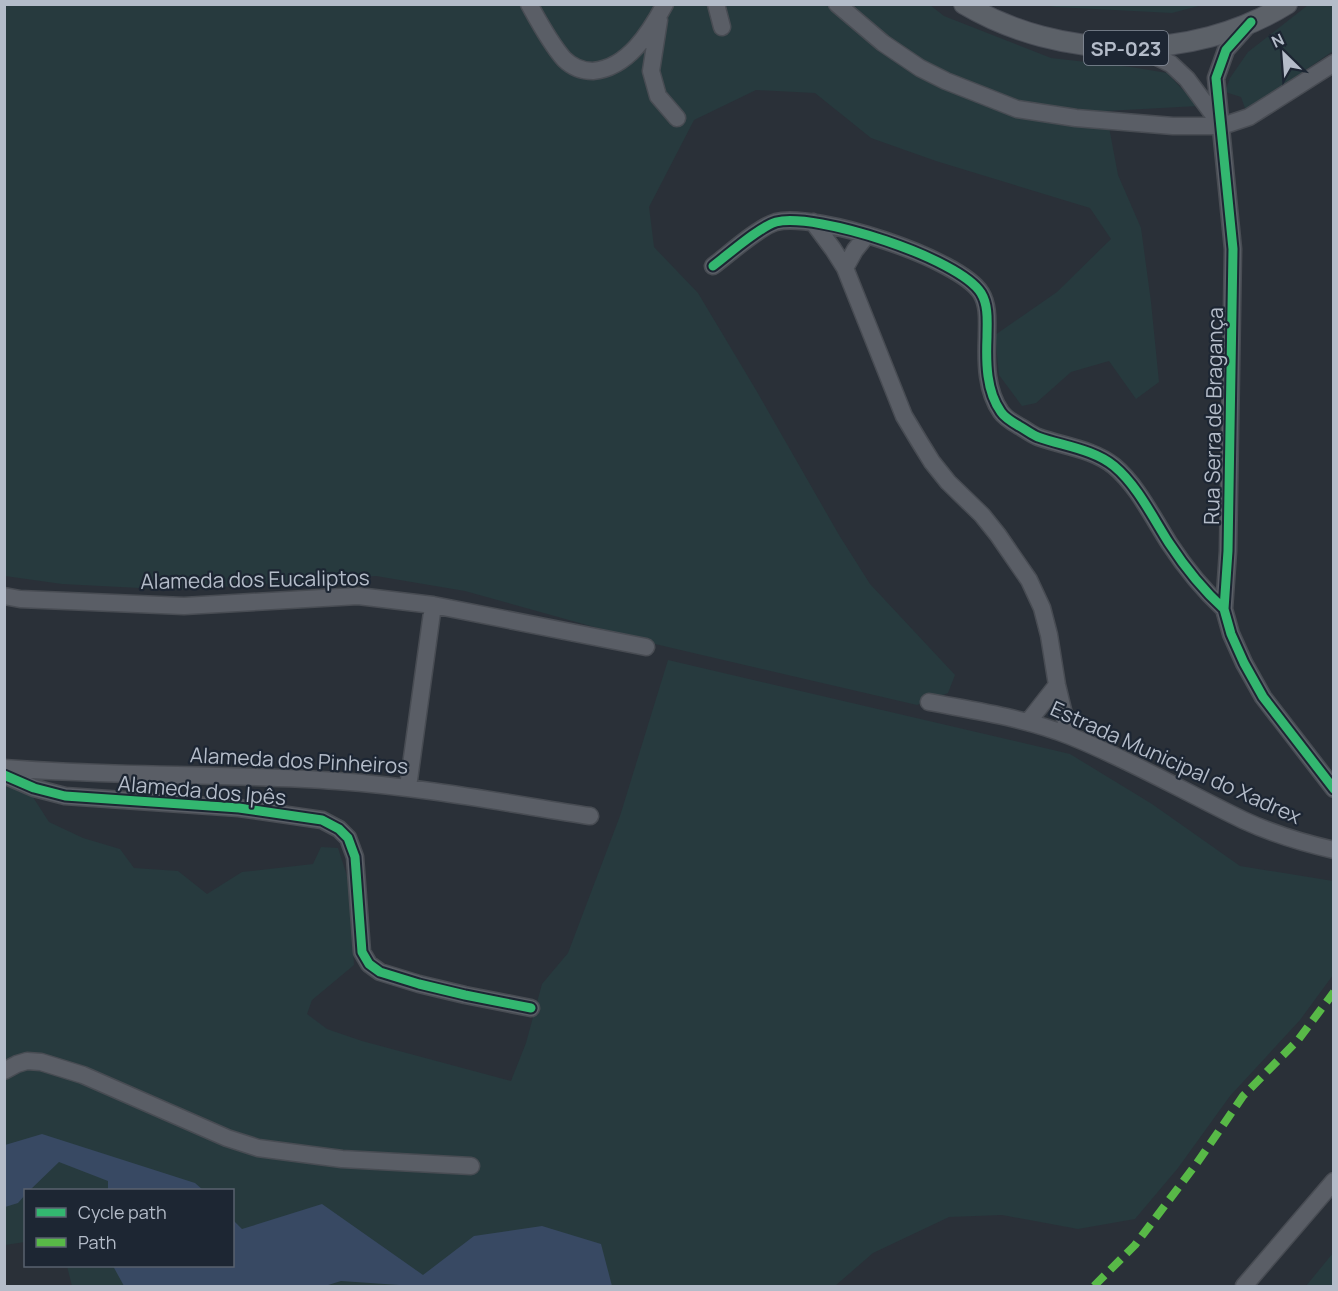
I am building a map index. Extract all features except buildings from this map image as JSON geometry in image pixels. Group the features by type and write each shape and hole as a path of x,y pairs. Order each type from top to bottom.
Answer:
{"main road":[{"name":"SP-023","path":"964,4 1008,25 1040,36 1103,47 1139,48 1182,43 1223,33 1287,4"}],"street":[{"path":"529,4 565,59 585,71 610,68 623,60 638,45 663,9"},
{"path":"716,4 722,27"},
{"path":"837,4 883,43 920,68 1017,110 1076,118 1152,124 1222,126 1249,117 1334,63"},
{"path":"663,9 651,71 658,96 677,118"},
{"name":"Rua Serra de Bragança","path":"1251,22 1226,50 1216,78 1233,249 1228,551 1224,609 1231,634 1263,697 1334,789"},
{"path":"1139,48 1171,64 1187,79 1222,126"},
{"path":"713,266 764,228 776,222 813,222 867,236 927,256 966,277 981,293 987,313 986,366 1001,412 1009,420 1037,436 1100,456 1115,467 1134,490 1201,588 1224,609"},
{"path":"813,222 845,268 904,416 919,441 948,482 982,515 998,535 1029,580 1042,608 1049,635 1057,685 1069,735"},
{"path":"845,268 855,250 867,236"},
{"name":"Alameda dos Eucaliptos","path":"4,596 20,599 184,606 358,597 433,605 646,647"},
{"path":"408,787 433,605"},
{"path":"1028,722 1057,685"},
{"name":"Estrada Municipal do Xadrex","path":"928,702 1028,722 1069,735 1143,768 1244,820 1291,838 1334,850"},
{"name":"Alameda dos Pinheiros","path":"4,768 110,775 270,777 408,787 590,816"},
{"name":"Alameda dos Ipês","path":"4,775 34,788 65,796 239,808 322,820 348,837 355,857 362,952 369,964 380,972 419,984 531,1008"},
{"path":"4,1071 27,1061 41,1062 83,1075 227,1138 258,1148 342,1159 471,1166"},
{"path":"1244,1287 1334,1180"}],"green space":[{"path":"5,5 930,5 944,16 1051,58 1167,73 1198,106 1106,111 1118,175 1141,228 1159,382 1136,399 1109,361 1071,372 1036,403 1022,406 999,375 995,335 1057,292 1111,239 1090,208 936,161 871,138 815,93 756,90 694,120 649,207 654,247 698,293 870,584 955,675 948,693 917,705 655,644 465,591 376,576 179,590 62,584 5,576"},
{"path":"1044,5 1202,5 1172,13"},
{"path":"1308,5 1333,5 1333,51 1246,111 1241,97 1225,92 1230,78 1248,52"},
{"path":"668,660 1070,754 1152,804 1240,866 1333,881 1333,975 1300,1020 1230,1096 1178,1168 1135,1219 1078,1229 1002,1215 949,1217 873,1253 835,1286 72,1286 67,1267 234,1267 234,1189 24,1189 24,1242 5,1245 4,782 31,794 49,822 83,838 120,849 134,868 178,871 207,894 242,872 313,864 321,847 338,848 349,882 354,965 312,1000 307,1014 327,1029 362,1041 511,1081 526,1043 542,984 568,953 620,816"},
{"path":"1333,1253 1333,1286 1306,1286"}],"water":[{"path":"42,1134 195,1183 202,1189 108,1189 108,1181 59,1162 31,1189 24,1189 24,1196 18,1203 5,1207 5,1145"},
{"path":"322,1204 423,1275 474,1236 542,1226 601,1244 612,1286 400,1286 341,1281 325,1286 124,1286 114,1267 234,1267 234,1221 242,1229"}],"marked path":[{"path":"1094,1286 1135,1245 1197,1163 1243,1096 1298,1040 1334,992"}],"cycle path":[{"path":"1251,22 1226,50 1216,78 1233,249 1228,551 1224,609 1231,634 1263,697 1334,789"},
{"path":"713,266 769,225 776,222 795,221 822,224 885,241 917,253 968,279 981,293 985,303 988,376 992,395 1003,414 1038,437 1087,452 1114,466 1137,492 1188,570 1224,609"},
{"path":"4,775 34,788 65,796 239,808 322,820 339,829 348,838 355,857 362,952 369,964 380,972 419,984 531,1008"}]}
